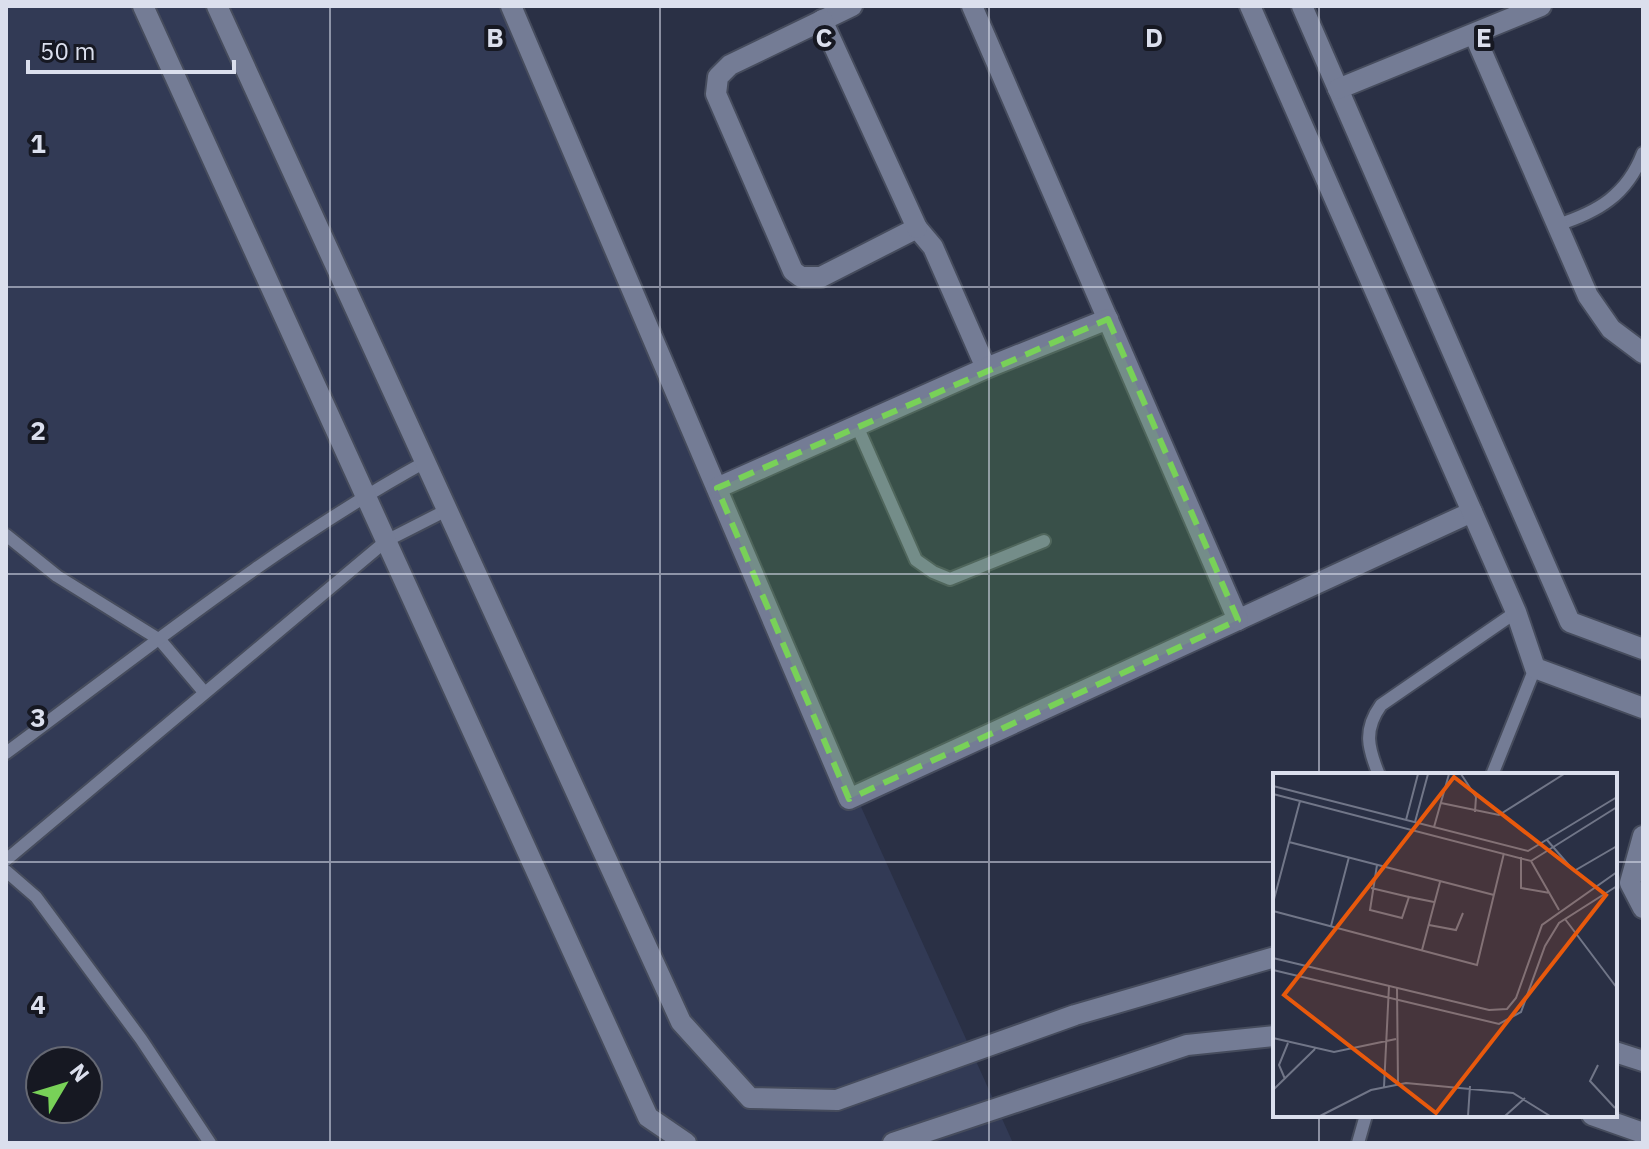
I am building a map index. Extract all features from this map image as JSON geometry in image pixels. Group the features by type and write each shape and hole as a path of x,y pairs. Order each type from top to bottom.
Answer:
{"street":[{"path":"143,6 648,1117 686,1143"},
{"path":"217,6 681,1022 750,1098 837,1100 1075,1015 1273,958"},
{"path":"511,6 849,799 1472,512"},
{"path":"852,6 730,65 718,77 716,94 793,271 801,277 821,277 917,228"},
{"path":"972,6 1238,620"},
{"path":"1250,6 1516,612 1535,668 1643,708"},
{"path":"1302,6 1570,622 1643,649"},
{"path":"1338,89 1541,6"},
{"path":"822,20 917,228 933,247 986,368"},
{"path":"1474,34 1588,296 1611,329 1643,353"},
{"path":"717,488 986,368 1108,319"},
{"path":"1643,836 1630,883 1643,908"},
{"path":"893,1143 1187,1045 1273,1036"},
{"path":"1617,1053 1643,1061"},
{"path":"1598,1117 1643,1133"}],"lane":[{"path":"1557,225 1585,217 1611,202 1634,176 1643,153"},
{"path":"857,426 916,560 933,572 950,579 1044,541"},
{"path":"6,753 274,556 365,495 425,462"},
{"path":"6,860 386,541 447,510"},
{"path":"6,535 57,576 160,640 204,692"},
{"path":"1378,773 1367,746 1370,720 1381,705 1516,612"},
{"path":"1493,773 1535,668"},
{"path":"6,871 36,897 141,1039 210,1143"},
{"path":"1358,1143 1365,1117"}],"highlighted area":[{"path":"1108,319 1238,620 849,799 717,488"}],"shaded area":[{"path":"6,6 499,6 1013,1143 6,1143"}]}
